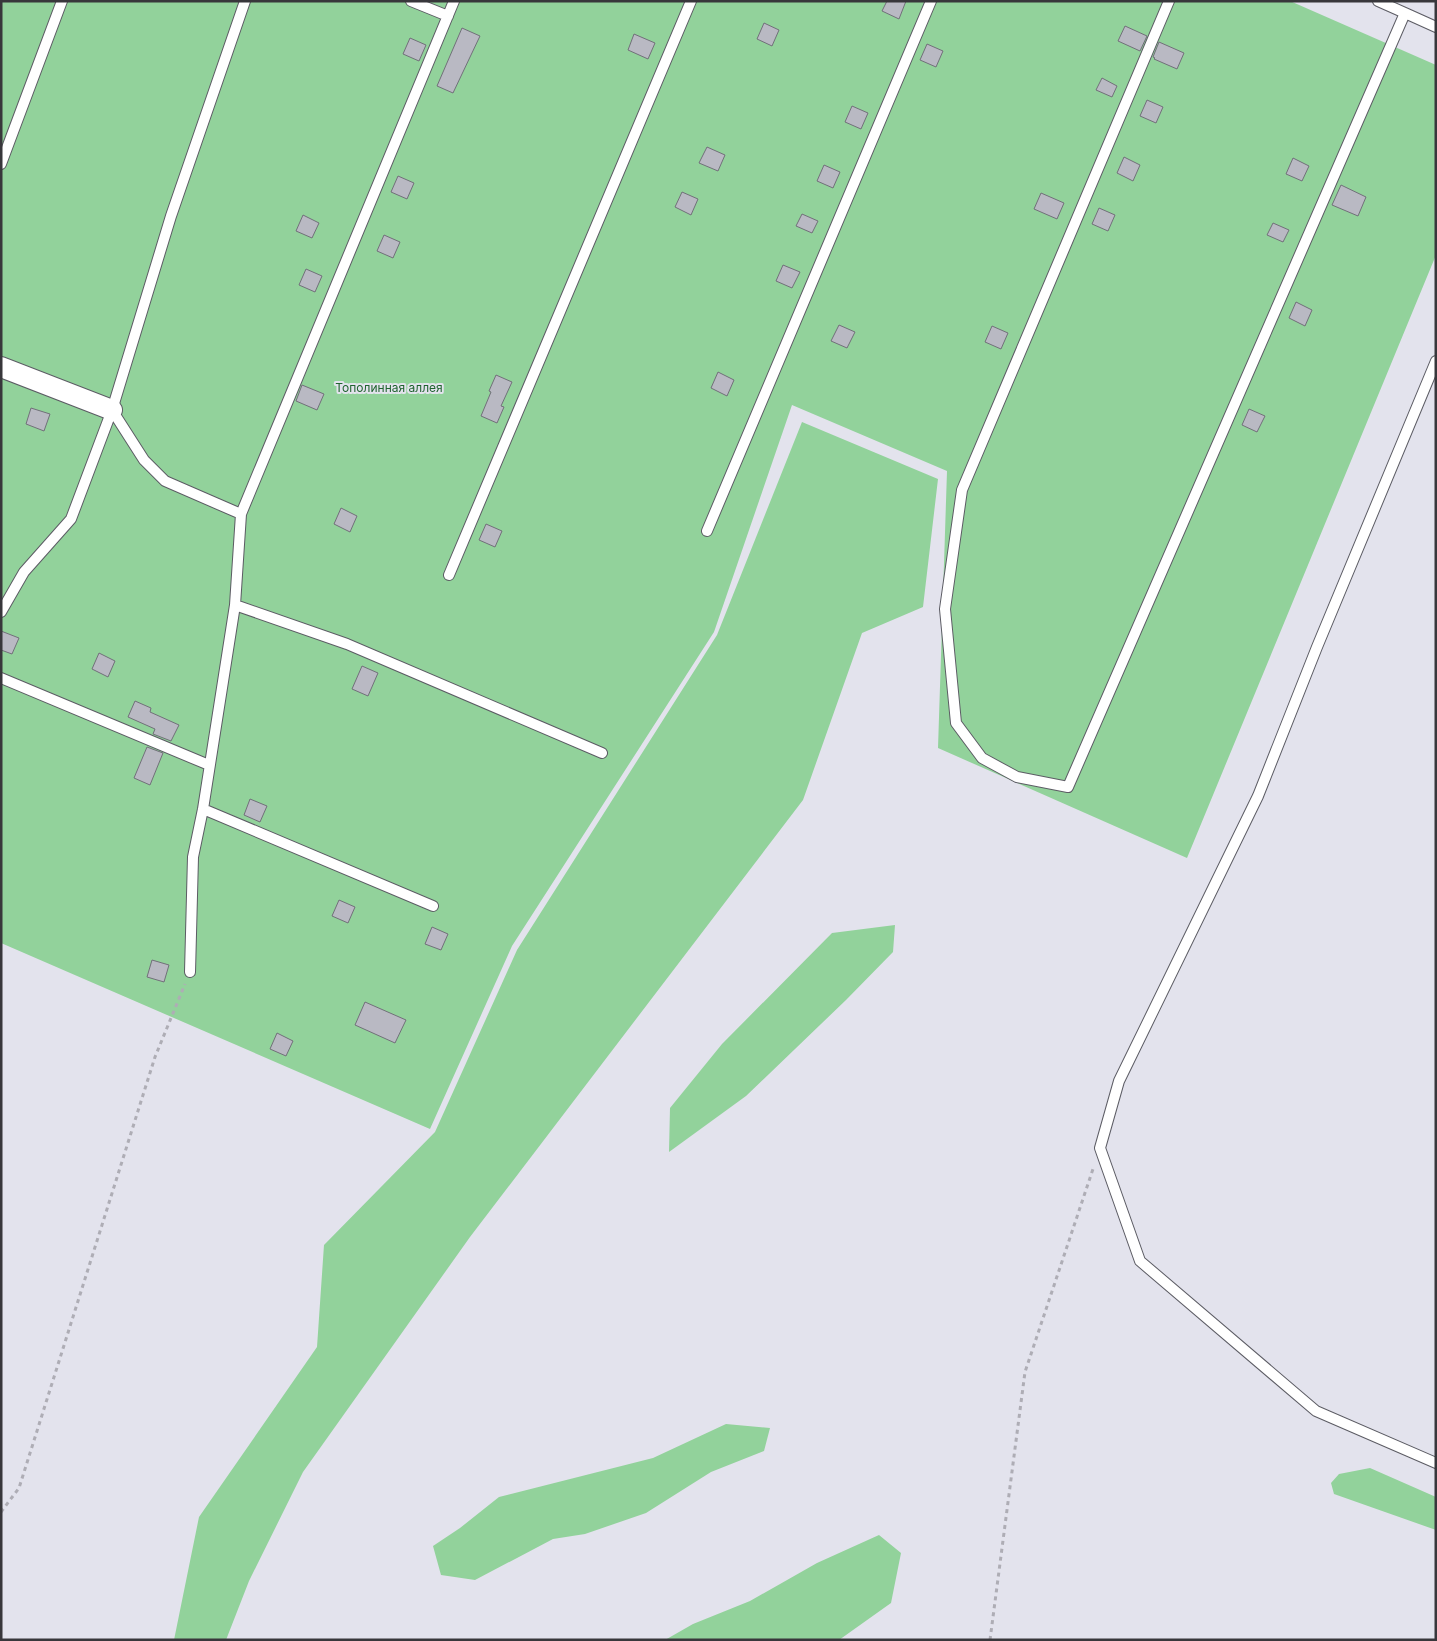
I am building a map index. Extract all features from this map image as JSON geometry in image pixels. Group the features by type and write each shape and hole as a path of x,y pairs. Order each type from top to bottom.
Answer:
{"street":[{"path":"1,367 112,410"}],"lane":[{"path":"1,164 62,1"},
{"path":"1,612 24,572 70,519 112,410 171,216 245,1"},
{"path":"410,1 448,16"},
{"path":"190,972 192,857 203,809 235,605 241,514 454,1"},
{"path":"448,575 691,1"},
{"path":"707,531 932,1"},
{"path":"1169,1 962,490 945,609 956,723 982,758 1016,777 1068,787 1405,13"},
{"path":"1378,1 1436,28"},
{"path":"1436,361 1321,638 1258,796 1119,1081 1100,1148 1140,1261 1316,1411 1436,1464"},
{"path":"112,410 144,460 166,481 241,514"},
{"path":"235,605 346,644 602,753"},
{"path":"1,678 209,765"},
{"path":"203,809 433,906"}],"path":[{"path":"1,1512 19,1488 155,1057 190,972"},
{"path":"990,1640 1024,1372 1100,1148"}],"green space":[{"name":"Тополинная аллея","path":"1,1 1290,1 1436,65 1436,255 1187,858 938,748 947,471 792,405 714,632 512,946 430,1129 1,943"},
{"path":"802,422 938,479 923,607 862,633 803,800 470,1237 303,1472 249,1581 226,1640 174,1640 199,1517 317,1347 324,1245 435,1132 517,950 717,635"},
{"path":"895,925 893,952 846,1000 746,1096 669,1152 670,1108 722,1044 832,933"},
{"path":"726,1424 770,1428 764,1451 711,1472 646,1513 585,1534 553,1539 475,1580 441,1575 433,1546 460,1528 499,1497 653,1458"},
{"path":"1370,1468 1436,1497 1436,1530 1334,1494 1331,1483 1339,1474"},
{"path":"879,1535 901,1553 891,1603 839,1640 665,1640 693,1624 750,1601 817,1563"}],"building":[{"path":"887,1 906,1 899,19 882,11"},
{"path":"764,23 779,30 772,46 757,39"},
{"path":"1125,26 1147,36 1140,51 1118,41"},
{"path":"462,28 480,36 453,93 437,86"},
{"path":"634,34 655,43 648,59 628,50"},
{"path":"410,38 426,45 419,61 403,54"},
{"path":"1159,42 1184,53 1177,69 1154,59 1153,57"},
{"path":"927,44 943,51 936,67 920,60"},
{"path":"1102,78 1117,86 1112,97 1096,90"},
{"path":"1147,100 1163,107 1156,123 1140,116"},
{"path":"852,106 868,113 861,129 845,122"},
{"path":"707,147 725,155 718,171 699,163"},
{"path":"1124,157 1140,165 1133,181 1117,173"},
{"path":"1293,158 1309,166 1302,181 1286,174"},
{"path":"824,165 840,172 833,188 817,181"},
{"path":"398,176 414,183 407,199 391,192"},
{"path":"1341,185 1366,197 1358,216 1332,205"},
{"path":"682,192 698,199 691,215 675,207"},
{"path":"1041,193 1064,203 1057,219 1034,209"},
{"path":"1099,208 1115,215 1108,231 1092,224"},
{"path":"802,214 818,221 812,233 796,226"},
{"path":"303,215 319,223 312,238 296,231"},
{"path":"1273,223 1289,230 1283,242 1267,235"},
{"path":"384,235 400,242 393,258 377,251"},
{"path":"783,265 800,272 792,288 776,281"},
{"path":"306,269 322,276 315,292 299,285"},
{"path":"1296,302 1312,310 1305,326 1289,318"},
{"path":"839,325 855,332 847,348 831,341"},
{"path":"992,326 1008,333 1001,349 985,342"},
{"path":"718,372 734,380 727,396 711,388"},
{"path":"496,375 512,382 501,406 504,407 497,423 481,416"},
{"path":"302,385 324,394 317,410 296,401"},
{"path":"31,408 50,414 44,431 26,424"},
{"path":"1249,409 1265,416 1257,432 1242,425"},
{"path":"341,508 357,516 350,532 334,524"},
{"path":"486,524 502,531 495,547 479,540"},
{"path":"1,631 19,638 12,654 1,650"},
{"path":"99,653 115,661 108,677 92,669"},
{"path":"362,666 378,673 368,696 352,689"},
{"path":"135,701 151,708 150,712 179,725 171,741 153,734 155,729 128,717"},
{"path":"147,747 163,753 150,785 134,778"},
{"path":"250,799 267,806 260,822 244,815"},
{"path":"339,900 355,907 348,923 332,916"},
{"path":"432,927 448,934 441,950 425,944"},
{"path":"152,960 169,965 164,982 147,977"},
{"path":"365,1002 406,1020 395,1043 355,1025"},
{"path":"277,1033 293,1041 286,1056 270,1049"}]}
